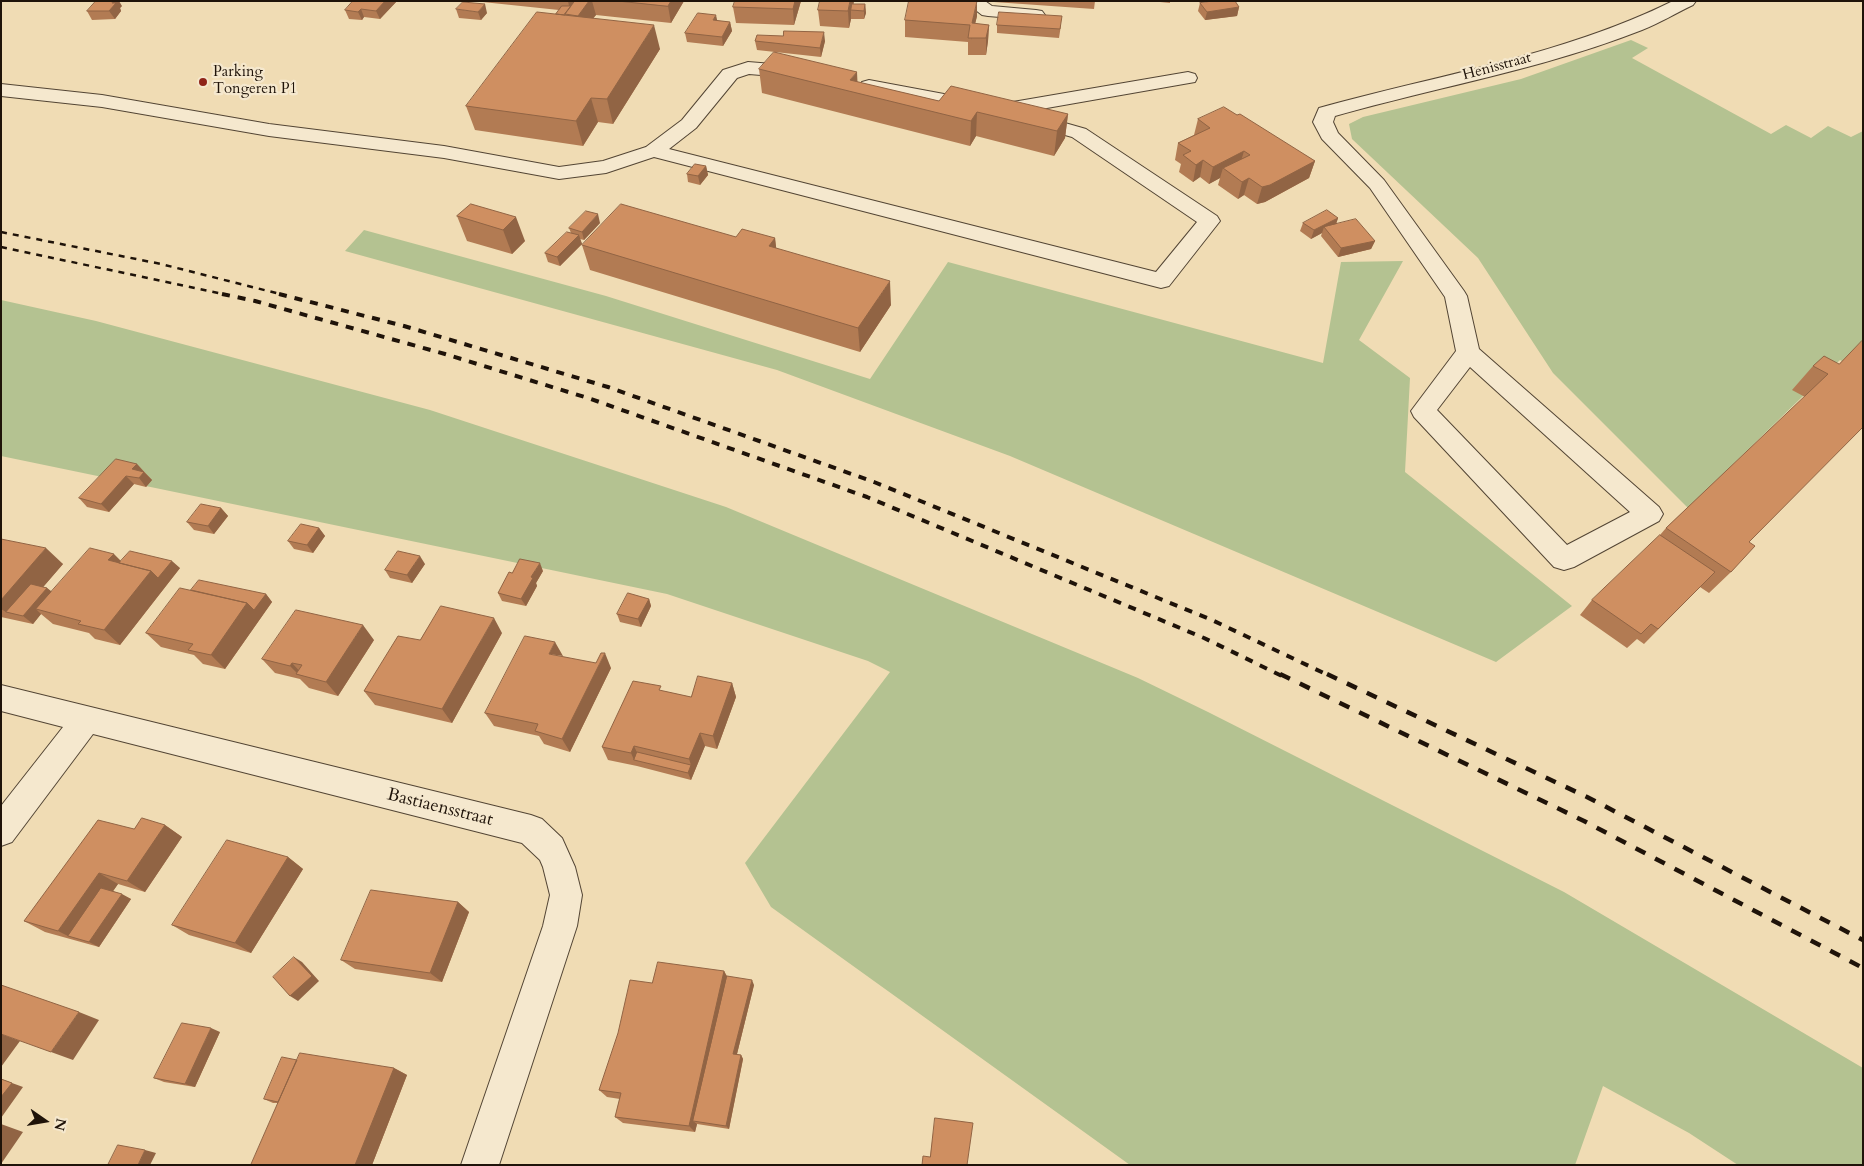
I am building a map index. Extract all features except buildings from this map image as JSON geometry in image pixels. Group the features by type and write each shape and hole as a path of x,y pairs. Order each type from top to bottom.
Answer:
{"street":[{"path":"973,1 988,11 1050,17"},
{"name":"Henisstraat","path":"1468,352 1456,296 1377,184 1330,135 1323,122 1326,112 1502,67 1566,48 1636,26 1688,1"},
{"path":"1,90 102,101 269,130 444,152 559,173 606,167 653,151 689,124 730,74 748,68 796,72 814,76"},
{"path":"1001,110 1188,78"},
{"path":"653,151 1161,281 1209,221 1079,134 1001,110 852,83"},
{"path":"1468,352 1592,462 1650,514 1564,559 1423,411 1468,352"},
{"name":"Bastiaensstraat","path":"1,698 530,830 551,849 559,867 566,895 560,926 480,1165"},
{"path":"1,831 87,719"}],"green space":[{"path":"1631,40 1648,48 1632,58 1771,134 1786,125 1811,138 1828,126 1851,137 1863,131 1863,372 1840,360 1688,508 1553,373 1478,258 1352,139 1349,124 1363,117 1521,79"},
{"path":"364,230 606,296 870,379 948,262 1323,363 1341,262 1403,261 1359,340 1410,378 1405,472 1572,606 1496,662 1010,456 777,370 345,251"},
{"path":"1,300 96,321 430,410 726,507 1138,678 1564,892 1863,1068 1863,1165 1738,1165 1689,1133 1603,1086 1575,1165 1130,1165 771,907 745,863 890,672 868,661 667,594 1,456"}],"railway":[{"path":"1,232 161,264 284,295"},
{"path":"1,247 228,295"},
{"path":"222,294 255,301 445,354 591,399 867,497 1204,638 1282,676"},
{"path":"279,294 404,326 608,387 874,482 1212,620 1330,676"},
{"path":"1280,674 1584,821 1863,968"},
{"path":"1327,674 1587,797 1863,940"}],"place":[{"name":"Parking Tongeren P1","path":"203,82"}]}
